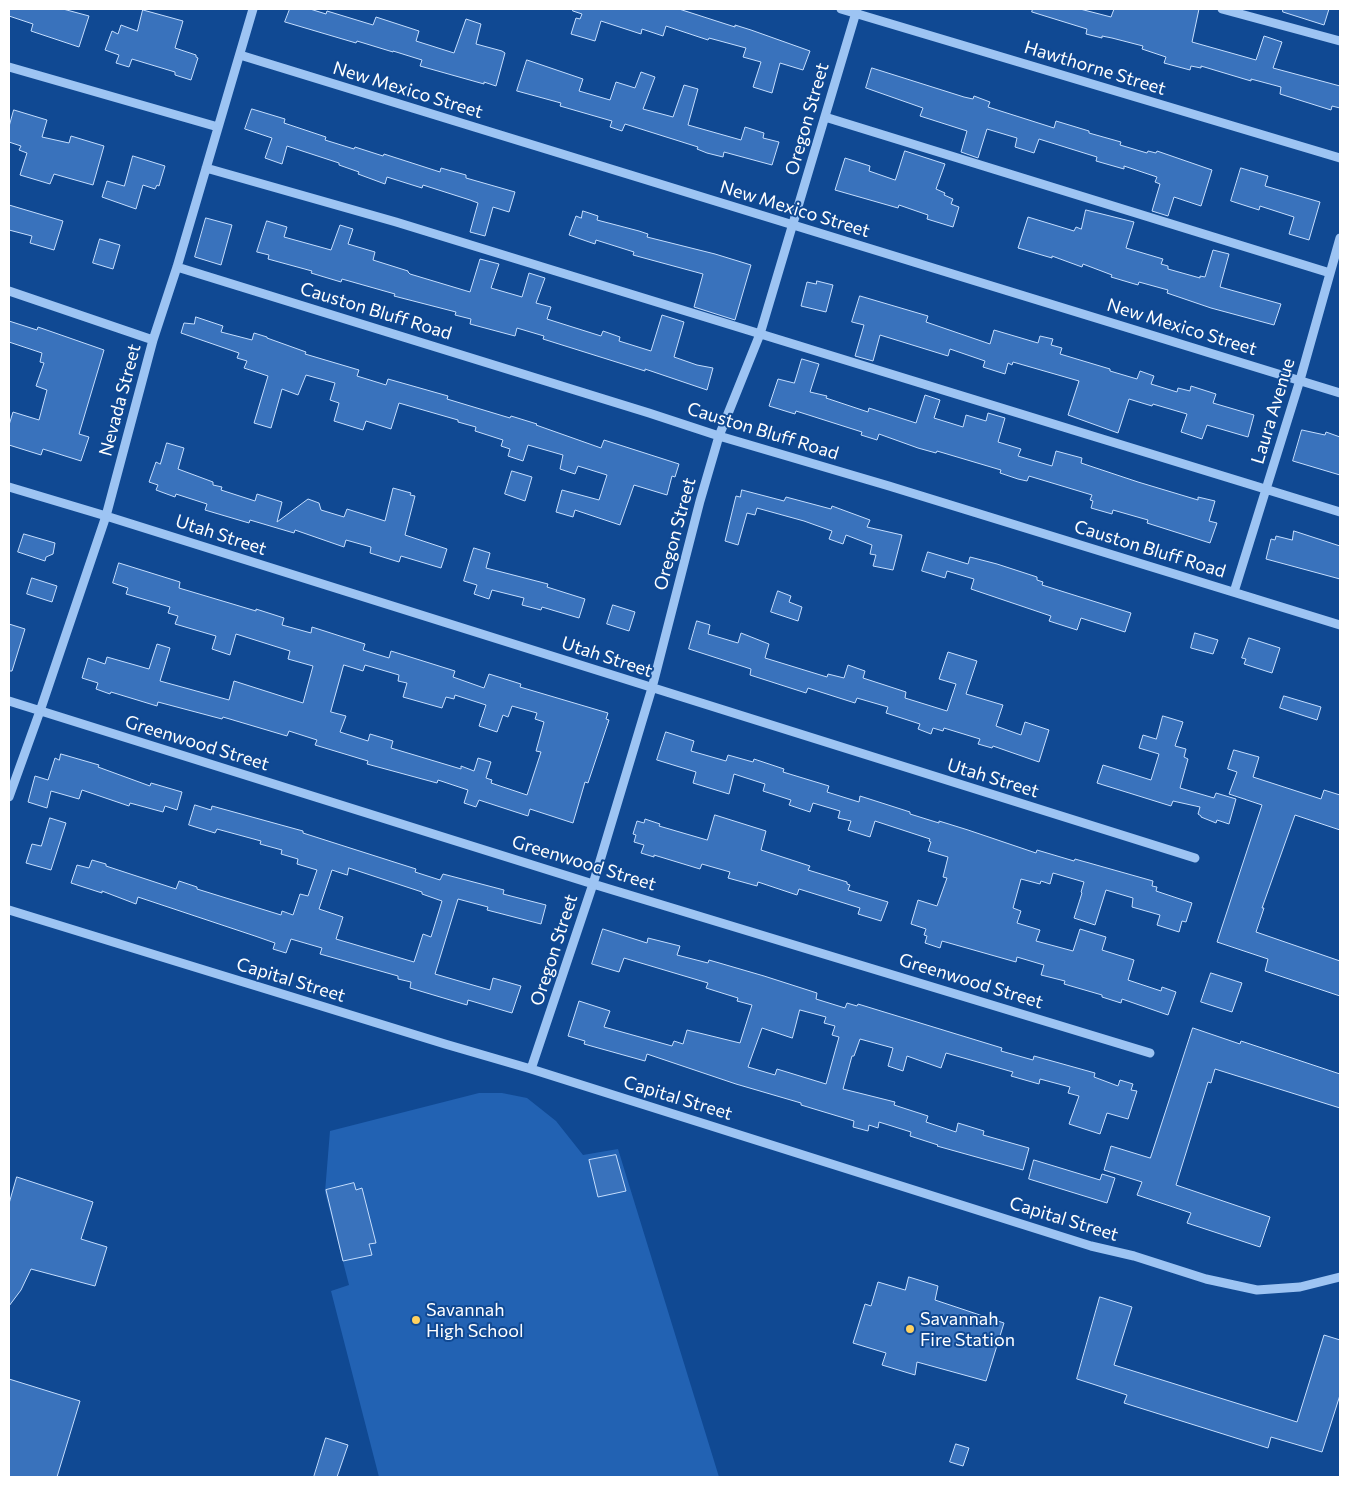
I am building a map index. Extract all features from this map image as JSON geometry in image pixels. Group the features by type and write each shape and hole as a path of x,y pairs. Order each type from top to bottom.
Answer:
{"street":[{"name":"Nevada Street","path":"9,797 106,516 153,340 177,267 253,9"},
{"name":"Hawthorne Street","path":"841,9 856,11 1340,158"},
{"path":"1222,9 1340,41"},
{"name":"Oregon Street","path":"531,1069 593,884 652,688 700,501 719,436 760,334 856,11"},
{"name":"New Mexico Street","path":"240,55 1340,393"},
{"path":"9,67 218,127"},
{"path":"825,116 1330,274"},
{"path":"206,168 396,222 1340,512"},
{"name":"Laura Avenue","path":"1234,592 1300,380 1340,238"},
{"name":"Causton Bluff Road","path":"177,267 719,436 1340,625"},
{"path":"9,291 153,340"},
{"name":"Utah Street","path":"9,487 1195,858"},
{"name":"Greenwood Street","path":"9,701 593,884 1150,1053"},
{"name":"Capital Street","path":"9,910 531,1069 1091,1246 1134,1256 1206,1279 1257,1290 1300,1287 1340,1277"}],"shaded area":[{"path":"479,1093 502,1093 527,1098 556,1121 583,1155 618,1149 719,1477 379,1477 331,1291 349,1285 325,1192 330,1131"}],"building":[{"path":"9,9 63,9 89,16 79,47 31,31 33,24 9,16"},
{"path":"290,9 310,9 326,14 327,11 373,25 376,17 419,31 416,41 454,53 466,19 481,24 476,44 505,53 496,86 420,66 422,60 393,51 357,41 356,43 285,22"},
{"path":"573,9 679,9 735,27 735,25 751,30 810,51 803,70 780,63 772,93 753,87 761,62 743,57 746,48 709,38 708,40 666,26 663,36 642,29 641,34 601,21 595,41 571,34 576,18 580,19 582,14 573,11"},
{"path":"1033,9 1080,9 1111,17 1114,9 1199,9 1192,42 1256,60 1264,36 1282,42 1273,68 1340,86 1340,108 1332,106 1331,110 1280,94 1281,87 1251,79 1251,81 1201,66 1201,68 1191,66 1190,70 1164,63 1166,57 1142,49 1143,46 1086,34 1087,29 1032,12"},
{"path":"1283,9 1329,9 1324,25 1283,12"},
{"path":"143,10 183,21 175,48 196,55 198,58 191,80 175,75 175,72 132,59 129,67 116,63 119,55 105,50 112,31 118,34 121,25 137,31"},
{"path":"527,60 583,79 579,91 610,100 616,82 635,88 641,72 655,77 643,109 673,117 684,85 698,89 688,125 741,140 745,127 764,133 763,138 779,142 772,165 724,152 723,157 707,153 697,149 698,147 625,124 622,131 610,127 612,121 560,106 561,103 517,91"},
{"path":"872,68 964,97 973,99 974,96 990,102 988,107 1054,128 1056,121 1121,142 1120,145 1147,153 1148,151 1156,153 1157,151 1212,170 1201,206 1174,197 1168,216 1152,211 1160,184 1155,182 1157,177 1124,166 1124,169 1096,161 1097,157 1039,139 1034,153 1015,147 1017,138 987,129 978,158 961,152 967,131 920,116 923,108 866,88"},
{"path":"252,109 285,119 284,123 326,137 325,140 383,156 384,154 440,172 441,168 466,175 466,178 515,192 509,212 493,207 485,236 470,232 478,203 470,200 423,185 422,188 387,177 385,184 358,174 359,172 339,165 339,163 287,146 282,164 265,158 272,138 245,129"},
{"path":"14,110 47,120 42,137 69,143 71,136 104,146 93,185 54,174 50,184 20,175 27,153 19,150 21,146 9,142 9,127"},
{"path":"905,151 945,164 936,189 953,199 951,204 959,207 953,227 927,219 928,215 899,205 898,208 835,190 845,158 870,166 869,171 895,180"},
{"path":"133,156 165,166 159,186 157,185 155,189 143,185 136,209 102,197 107,181 124,186"},
{"path":"1241,168 1268,176 1265,186 1320,202 1309,240 1289,234 1294,217 1260,206 1259,210 1231,201"},
{"path":"9,205 63,221 54,250 30,243 32,236 9,230"},
{"path":"1086,210 1134,222 1126,248 1163,259 1161,264 1168,266 1168,269 1200,278 1200,276 1205,277 1213,250 1229,254 1220,287 1281,304 1274,325 1211,308 1167,293 1168,290 1139,282 1138,285 1111,277 1112,275 1083,264 1082,267 1052,256 1052,258 1018,248 1028,217 1074,231 1076,227 1081,229"},
{"path":"583,211 598,216 597,220 648,234 647,237 751,265 735,320 694,307 703,274 633,255 634,252 596,240 595,244 569,235 576,216 581,218"},
{"path":"206,218 232,225 221,265 195,257"},
{"path":"267,221 287,227 284,237 331,250 340,225 353,229 348,244 375,252 373,260 408,271 410,274 470,292 480,259 499,264 491,288 522,297 529,273 545,278 536,303 551,307 547,319 601,336 603,331 620,337 619,341 651,351 662,315 684,322 674,357 713,368 707,390 645,369 645,371 543,339 544,336 517,328 515,336 470,324 471,319 455,315 456,312 394,296 395,294 342,279 341,282 311,273 312,271 268,259 269,255 257,252"},
{"path":"100,239 120,245 113,269 93,263"},
{"path":"817,281 833,285 826,312 801,306 807,282 816,284"},
{"path":"860,296 928,316 926,322 990,344 994,330 1038,343 1040,336 1053,339 1051,345 1062,348 1060,354 1110,369 1110,371 1137,379 1140,371 1154,376 1151,384 1177,392 1178,388 1190,391 1191,386 1216,394 1213,403 1254,415 1248,437 1207,425 1202,439 1181,432 1187,414 1129,399 1118,433 1068,415 1079,381 1013,362 1012,365 1008,363 1005,374 983,367 985,361 950,349 948,356 880,335 873,361 855,356 864,325 852,322"},
{"path":"196,317 223,326 221,332 252,340 254,333 267,337 306,352 305,354 359,370 357,376 386,385 388,379 448,396 447,399 537,424 601,448 604,440 679,464 675,477 672,476 667,495 634,485 620,525 575,510 573,517 556,512 562,490 599,500 607,475 578,466 575,474 560,469 563,455 528,445 523,461 508,456 510,449 501,446 503,440 475,431 476,427 458,422 458,420 399,403 391,429 366,421 363,430 334,421 339,403 330,400 335,383 306,375 298,395 282,389 271,428 254,423 268,376 244,368 247,361 237,358 239,353 181,333 184,323 194,324"},
{"path":"9,321 37,330 38,327 104,350 79,434 89,437 81,461 43,449 41,455 9,445 9,425 13,412 39,420 47,390 36,386 44,363 40,362 42,353 9,342"},
{"path":"802,359 819,364 810,392 827,396 826,398 868,412 869,408 916,423 925,395 940,400 934,418 963,427 966,415 986,421 988,413 1005,418 998,442 1021,449 1018,456 1052,466 1056,451 1082,458 1081,463 1138,482 1198,500 1198,497 1215,501 1209,521 1217,523 1210,543 1147,523 1148,520 1113,510 1112,514 1091,508 1093,501 1090,500 1092,495 1029,476 1027,481 1018,479 1000,473 1001,470 937,451 936,453 918,448 879,434 877,440 861,435 862,432 796,411 795,414 769,406 778,379 794,383"},
{"path":"1302,430 1325,435 1326,432 1340,437 1340,475 1293,461"},
{"path":"167,443 184,448 178,469 213,482 213,485 222,487 221,490 255,501 257,494 282,502 277,522 308,499 319,503 321,510 344,517 347,509 385,521 393,488 411,493 410,495 415,496 405,535 447,549 441,568 401,556 399,562 370,553 371,547 346,540 344,547 295,530 294,533 250,520 249,523 205,510 207,504 176,494 175,497 156,490 158,485 149,482 156,462 160,464"},
{"path":"512,471 532,477 525,501 505,494"},
{"path":"742,490 784,501 786,497 831,509 832,506 870,520 867,527 902,535 893,570 873,566 876,555 870,554 872,545 846,535 843,544 829,539 832,531 757,508 755,515 747,513 738,545 725,541 736,496 740,497"},
{"path":"1294,531 1340,546 1340,579 1266,559 1271,539 1275,540 1276,536 1292,540"},
{"path":"24,534 55,543 53,554 46,557 45,561 18,552"},
{"path":"474,548 490,553 486,568 548,584 547,587 585,599 579,618 542,607 541,610 522,605 524,598 492,590 489,599 474,594 477,585 464,581"},
{"path":"928,552 968,564 970,557 997,564 1037,577 1037,580 1043,582 1042,585 1131,613 1125,632 1081,618 1077,630 1049,621 1051,616 971,589 974,579 947,571 945,578 922,571"},
{"path":"119,563 180,582 179,588 284,618 282,625 311,633 312,627 365,644 363,650 389,658 391,651 455,671 453,677 484,688 489,674 521,684 520,687 608,713 606,719 609,720 588,783 585,782 573,823 530,809 528,816 479,800 476,807 464,803 468,790 438,780 437,783 367,764 368,761 315,745 317,740 289,731 287,736 223,717 222,719 158,702 157,706 96,689 98,683 82,678 88,658 105,664 107,657 149,669 157,644 170,648 160,681 229,700 234,681 303,703 313,666 288,659 290,651 236,634 230,655 212,649 216,636 175,624 178,616 168,613 170,607 126,594 128,588 113,583","holes":["344,665 363,671 365,665 399,675 398,681 407,683 403,697 442,708 446,697 454,699 455,695 486,705 479,726 497,732 503,715 508,717 512,706 537,713 535,719 544,722 536,751 541,752 527,795 491,783 492,780 486,778 491,762 478,758 474,771 461,766 461,769 391,748 393,741 370,734 368,741 340,732 346,716 331,712"]},
{"path":"32,578 57,586 52,602 27,594"},
{"path":"778,591 791,596 789,602 802,607 798,621 771,612"},
{"path":"613,605 635,612 629,631 607,624"},
{"path":"697,621 710,625 708,634 738,643 741,633 769,644 765,658 827,677 828,674 844,678 848,665 865,671 863,678 906,692 905,698 947,711 956,684 939,679 948,652 977,661 966,694 1003,705 996,726 1021,735 1025,722 1049,730 1039,762 993,746 992,748 978,744 980,739 944,728 943,731 933,728 931,734 918,729 920,724 886,713 888,707 857,698 855,703 808,688 806,693 750,675 751,669 689,649"},
{"path":"9,624 25,629 12,671 9,671"},
{"path":"1195,633 1218,640 1213,654 1191,648"},
{"path":"1249,638 1280,648 1272,673 1244,664 1246,659 1242,658"},
{"path":"1284,696 1321,707 1317,720 1280,708"},
{"path":"1163,716 1183,722 1175,746 1186,749 1184,757 1188,759 1180,788 1214,798 1216,793 1236,799 1229,824 1217,820 1216,823 1201,817 1198,814 1200,807 1173,801 1171,806 1097,783 1103,765 1151,780 1159,754 1139,748 1143,735 1156,739"},
{"path":"666,732 694,741 691,751 726,761 728,755 753,762 754,759 784,769 783,772 829,786 827,792 859,802 860,796 910,812 910,814 939,823 939,821 1036,853 1037,850 1074,861 1075,859 1153,881 1152,886 1157,887 1156,891 1192,903 1186,922 1182,921 1179,932 1157,925 1160,915 1132,907 1133,898 1106,890 1095,925 1074,918 1084,882 1053,873 1050,884 1041,881 1040,884 1021,879 1013,908 1021,911 1017,923 1040,930 1036,941 1073,951 1080,929 1106,937 1102,950 1134,960 1128,980 1161,991 1162,987 1176,992 1168,1015 1122,999 1121,1003 1102,997 1102,995 1064,984 1065,981 1041,975 1044,965 1017,957 1016,962 942,941 940,948 925,943 927,936 924,935 926,929 911,924 918,900 937,906 947,878 943,877 948,857 928,851 930,839 875,821 870,837 848,830 851,821 838,818 840,811 813,803 810,812 789,805 791,800 763,791 765,784 734,774 729,794 693,783 696,772 657,760"},
{"path":"1234,750 1259,757 1253,777 1321,799 1324,790 1340,795 1340,830 1295,815 1262,908 1264,908 1256,932 1340,961 1340,996 1265,971 1268,959 1217,942 1262,805 1229,794 1237,772 1228,769"},
{"path":"61,754 99,765 98,767 150,786 151,783 182,792 177,810 165,806 163,812 130,803 129,806 82,790 79,799 51,791 47,808 28,802 35,776 48,780 55,758 59,760"},
{"path":"195,805 211,810 212,806 303,831 303,833 416,869 415,872 440,880 443,874 504,890 503,894 546,905 541,924 487,910 488,907 458,899 435,974 490,990 493,978 521,986 512,1013 468,1000 467,1005 410,988 411,982 398,979 398,976 320,954 322,948 291,939 286,953 273,949 275,943 138,897 136,904 102,891 102,893 71,883 77,865 89,868 92,860 176,889 179,881 197,887 197,889 281,915 282,911 293,915 300,894 308,896 317,870 297,864 298,859 281,854 282,850 260,844 261,841 217,829 215,833 189,825","holes":["349,868 422,892 422,894 442,901 431,937 423,934 414,962 336,939 343,917 319,909 332,870 347,875"]},
{"path":"715,815 766,831 761,850 810,866 808,870 847,882 850,885 848,890 888,902 881,921 858,914 860,908 799,889 797,895 758,882 757,886 728,878 730,872 702,864 700,869 641,853 644,845 634,842 636,835 633,834 637,821 644,823 645,819 660,824 659,826 707,840"},
{"path":"50,818 66,823 51,870 26,863 32,844 41,846"},
{"path":"603,929 647,943 648,938 680,946 677,955 708,963 709,960 764,976 817,993 816,999 845,1008 847,1003 857,1006 858,1004 1002,1048 1001,1051 1033,1060 1034,1056 1095,1073 1094,1077 1118,1086 1120,1080 1133,1084 1131,1090 1137,1091 1128,1119 1107,1113 1100,1134 1069,1124 1079,1096 1068,1093 1070,1087 1040,1079 1039,1084 1011,1076 1013,1072 946,1053 941,1068 907,1056 903,1071 888,1066 893,1048 860,1039 854,1056 852,1056 843,1089 895,1102 894,1105 928,1116 926,1122 956,1132 958,1123 984,1131 983,1135 1029,1148 1023,1170 937,1146 910,1136 911,1132 879,1122 878,1128 869,1125 868,1131 853,1127 854,1121 647,1054 645,1061 584,1044 585,1041 568,1036 579,1001 610,1011 604,1027 672,1046 674,1041 683,1044 687,1030 740,1043 752,1005 737,1001 738,998 706,988 708,983 624,958 619,972 592,964","holes":["800,1010 826,1017 824,1023 835,1026 832,1035 839,1037 826,1084 777,1069 775,1075 748,1067 762,1028 792,1038"]},
{"path":"1211,973 1242,983 1232,1012 1201,1002"},
{"path":"1193,1028 1240,1044 1241,1041 1340,1074 1340,1108 1215,1069 1211,1083 1208,1082 1176,1185 1270,1217 1260,1247 1187,1223 1191,1213 1137,1195 1142,1182 1104,1170 1111,1146 1150,1158"},
{"path":"616,1155 626,1191 598,1197 589,1160"},
{"path":"1034,1160 1100,1180 1102,1174 1115,1178 1107,1203 1029,1179"},
{"path":"17,1177 93,1202 81,1239 107,1247 95,1286 31,1269 21,1290 9,1306 9,1204"},
{"path":"354,1183 356,1190 362,1188 376,1243 369,1244 372,1255 343,1261 326,1190"},
{"path":"909,1277 938,1286 935,1300 1004,1323 986,1381 917,1362 915,1375 882,1365 886,1353 853,1343 865,1304 871,1306 878,1282 905,1290"},
{"path":"1100,1297 1132,1307 1114,1365 1297,1422 1324,1335 1340,1340 1340,1395 1322,1452 1271,1437 1268,1448 1124,1403 1127,1395 1077,1379"},
{"path":"9,1379 80,1401 57,1477 9,1477"},
{"path":"326,1438 348,1445 337,1477 314,1477"},
{"path":"956,1444 969,1448 963,1466 950,1462"}],"place":[{"name":"Savannah High School","path":"416,1320"},
{"name":"Savannah Fire Station","path":"910,1329"}]}
